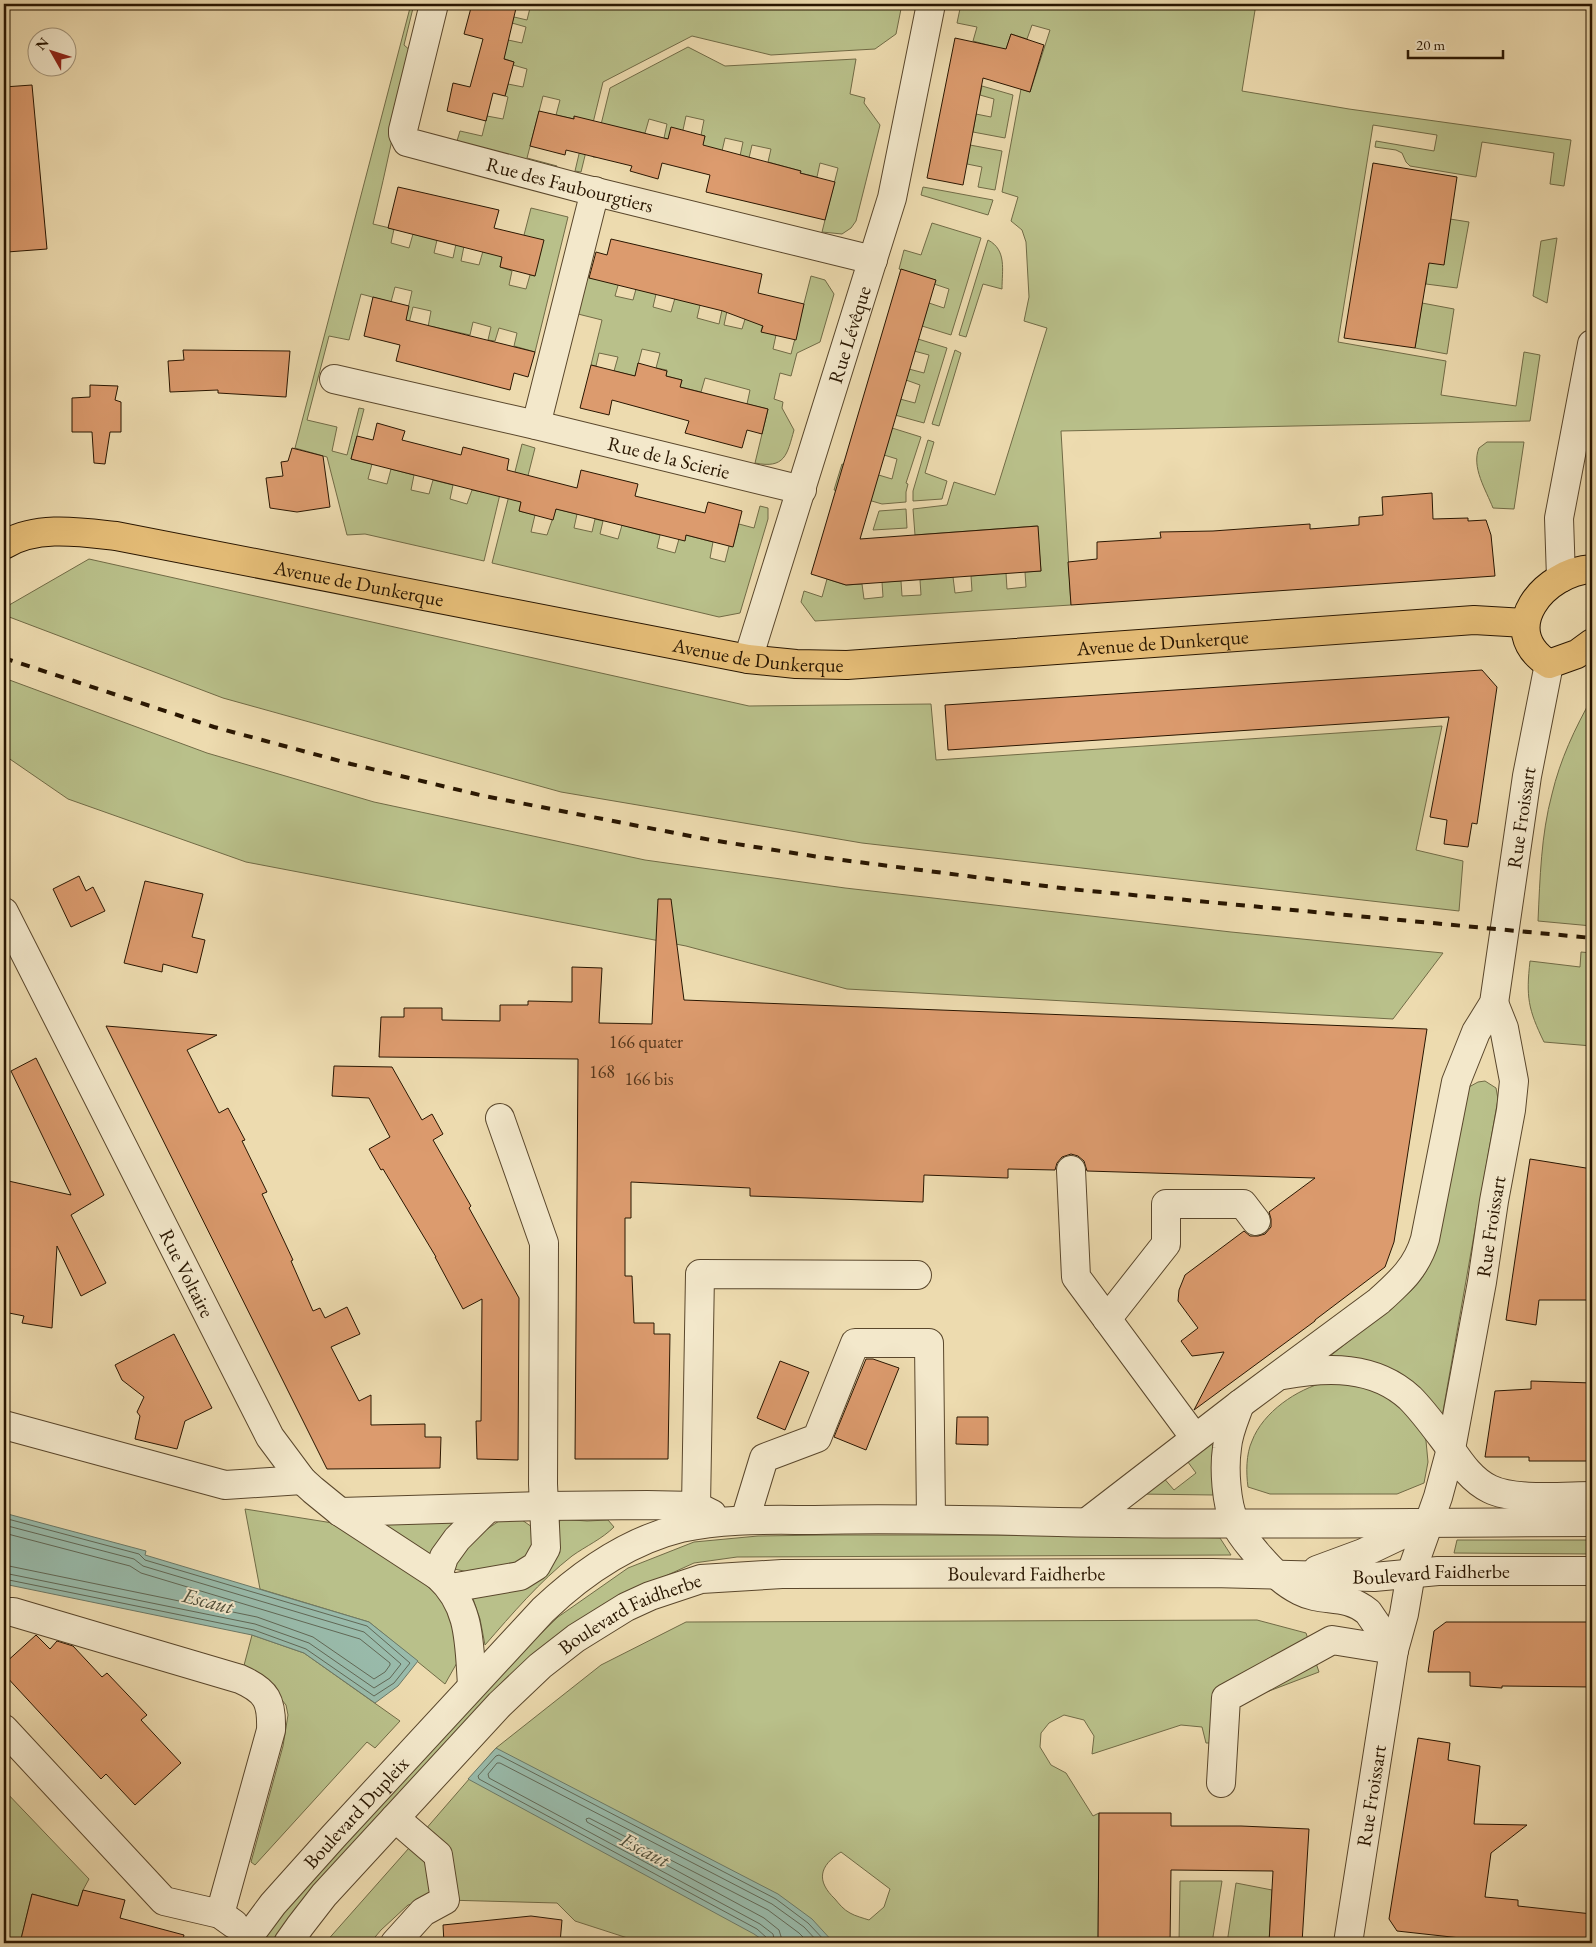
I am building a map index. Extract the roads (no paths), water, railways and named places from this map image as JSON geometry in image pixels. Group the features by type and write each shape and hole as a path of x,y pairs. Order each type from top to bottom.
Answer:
{"main road":[{"name":"Avenue de Dunkerque","path":"4,545 30,534 73,531 116,536 748,659 796,664 848,665 1474,620 1524,623"},
{"path":"1592,569 1584,569 1561,578 1542,593 1530,607 1524,623 1530,647 1537,657 1549,664 1577,654 1592,643"}],"street":[{"name":"Rue des Faubourgtiers","path":"434,4 403,130 404,139 412,144 873,260"},
{"name":"Rue Lévêque","path":"748,659 892,198 931,4"},
{"path":"536,425 595,191"},
{"path":"1561,578 1559,518 1592,344"},
{"name":"Rue de la Scierie","path":"334,379 536,425 802,490"},
{"name":"Rue Froissart","path":"1086,1522 1379,1301 1399,1284 1416,1261 1425,1239 1456,1082 1476,1032 1494,1003 1527,776 1549,664"},
{"name":"Rue Voltaire","path":"4,912 270,1437 302,1480 340,1512 444,1582"},
{"name":"Rue Froissart","path":"1348,1943 1394,1650 1404,1614 1411,1573 1451,1449 1511,1110 1514,1081 1504,1028 1494,1003"},
{"path":"444,1582 520,1576 536,1566 546,1548 543,1506 544,1243 500,1118"},
{"path":"1071,1170 1076,1277 1195,1438"},
{"path":"1107,1319 1166,1244 1166,1204 1243,1204 1256,1222"},
{"path":"696,1506 700,1274 917,1275"},
{"path":"735,1521 764,1458 817,1438 855,1343 929,1343 931,1519"},
{"name":"Rue Froissart","path":"1279,1376 1305,1371 1337,1370 1362,1372 1377,1377 1396,1387 1409,1397 1451,1449"},
{"path":"1240,1404 1227,1446 1226,1464 1228,1495 1235,1522 1243,1536 1275,1574 1306,1593 1358,1604 1368,1612 1394,1650"},
{"path":"4,1425 225,1485 302,1480"},
{"path":"1451,1449 1474,1478 1491,1490 1520,1496 1592,1496"},
{"path":"340,1512 543,1506 696,1506 735,1521"},
{"path":"472,1684 464,1615 444,1582 444,1558 457,1539 487,1509"},
{"path":"472,1684 543,1610 561,1593 595,1567 628,1548 680,1528 735,1521 931,1519 1086,1522 1592,1522"},
{"path":"1306,1574 1363,1553 1428,1522"},
{"name":"Boulevard Faidherbe","path":"500,1704 540,1666 600,1622 650,1596 701,1579 782,1574 1192,1573 1306,1574 1374,1577 1438,1571 1592,1571"},
{"path":"4,1612 13,1612 240,1679 254,1685 267,1697 272,1713 271,1730 220,1914"},
{"path":"1221,1783 1226,1698 1332,1640 1394,1650"},
{"name":"Boulevard Dupleix","path":"246,1940 279,1898 472,1684"},
{"name":"Boulevard Dupleix","path":"288,1943 315,1907 500,1704"},
{"path":"4,1729 164,1901 220,1914 246,1940"},
{"path":"395,1818 438,1855 445,1900 423,1912 395,1943"}],"water":[{"name":"Escaut","path":"4,1513 146,1551 145,1555 369,1622 418,1661 398,1686 375,1703 304,1653 252,1635 4,1584"},
{"name":"Escaut","path":"496,1748 778,1894 812,1919 834,1943 767,1943 754,1934 468,1779"}],"railway":[{"path":"4,658 214,727 351,764 484,796 711,840 819,857 1069,889 1592,938"}]}
